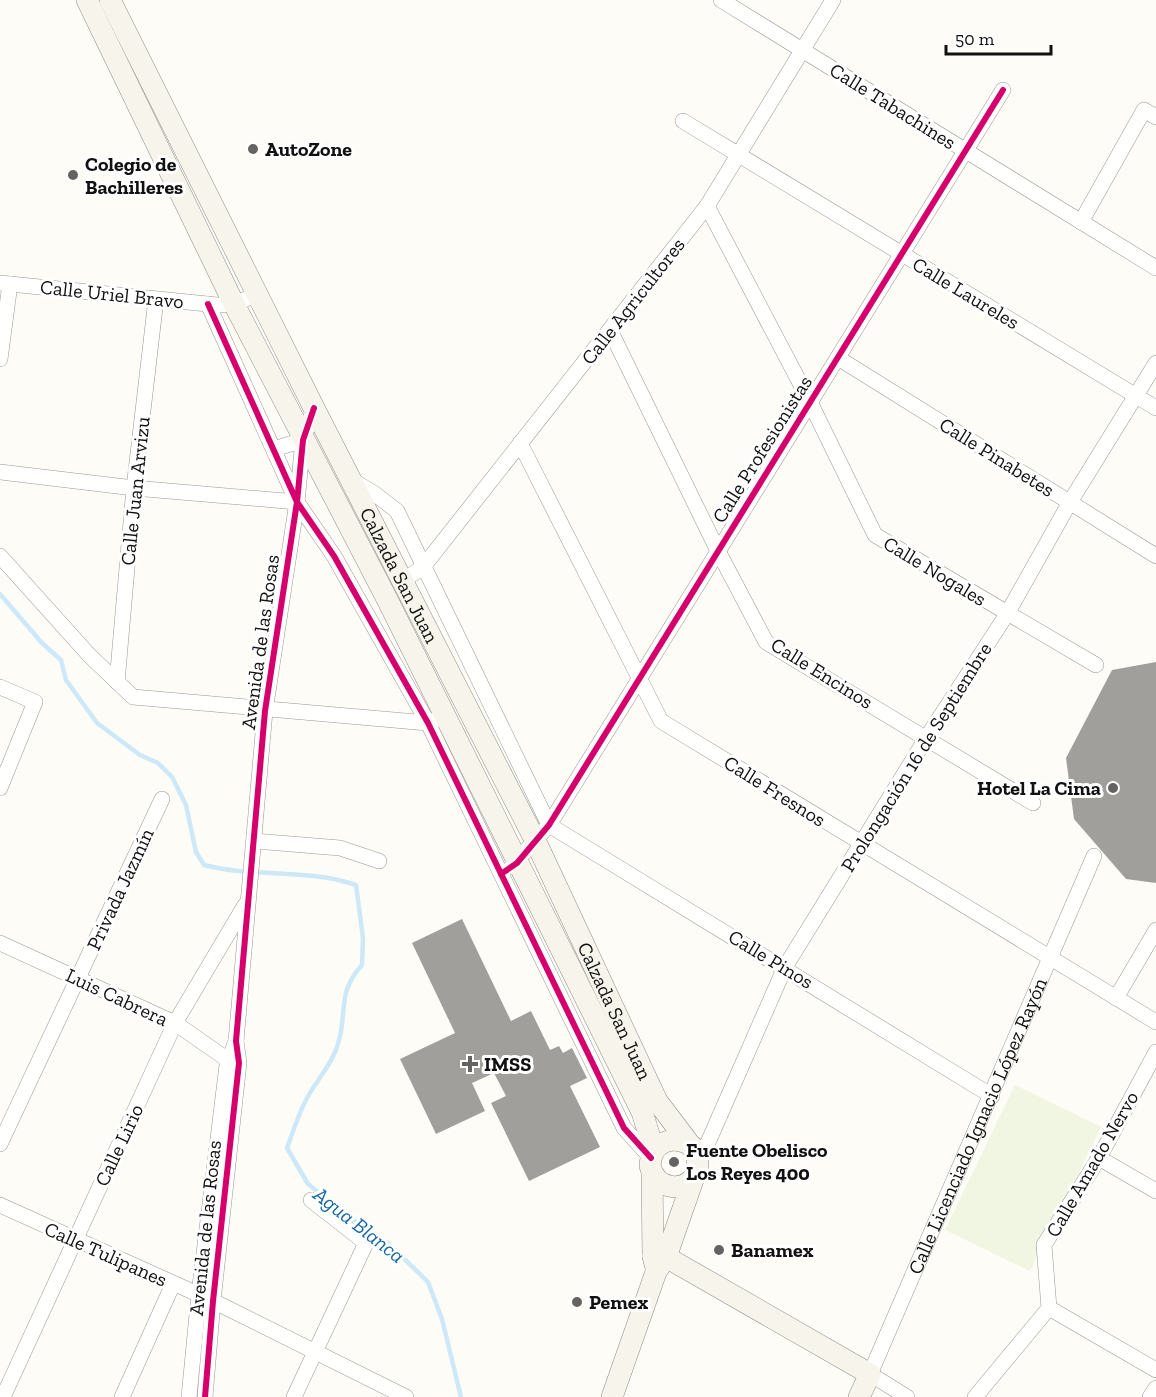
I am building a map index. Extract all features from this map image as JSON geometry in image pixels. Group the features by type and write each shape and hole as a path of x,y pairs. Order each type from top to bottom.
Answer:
{"main road":[{"name":"Calzada San Juan","path":"87,0 234,304 387,601 436,720 509,868 650,1106 695,1162"},
{"name":"Calzada San Juan","path":"110,0 314,408 404,580 542,832 650,1106 658,1261"},
{"path":"672,1139 682,1140 695,1162 685,1186 672,1188 660,1184 652,1161 662,1143 672,1139"},
{"path":"612,1397 658,1261 695,1162"},
{"path":"658,1261 870,1374"},
{"name":"Calle Licenciado Ignacio López Rayón","path":"859,1397 870,1374"}],"street":[{"name":"Calle Tabachines","path":"721,0 1156,268"},
{"name":"Calle Agricultores","path":"404,580 423,567 707,206 833,0"},
{"name":"Calle Profesionistas","path":"509,868 542,832 1004,90"},
{"path":"1081,222 1150,114"},
{"name":"Calle Laureles","path":"683,121 1156,408"},
{"name":"Calle Nogales","path":"707,206 810,402 875,535 1096,665"},
{"name":"Calle Uriel Bravo","path":"5,284 208,304 234,304 258,294"},
{"path":"0,359 5,284"},
{"name":"Calle Juan Arvizu","path":"117,682 134,488 156,299"},
{"path":"208,304 297,502 334,556 436,720"},
{"name":"Calle Encinos","path":"610,330 718,551 766,642 1033,803"},
{"name":"Calle Pinabetes","path":"838,358 1156,556"},
{"name":"Prolongación 16 de Septiembre","path":"695,1162 785,967 927,737 1007,614 1070,502 1156,363"},
{"name":"Avenida de las Rosas","path":"249,900 266,711 297,502 303,440 314,408"},
{"path":"274,449 303,440"},
{"name":"Calle Fresnos","path":"520,443 661,721 1156,1022"},
{"path":"0,472 134,488 297,502"},
{"path":"352,480 375,494 397,512 542,832"},
{"path":"0,556 133,697 266,711 436,720"},
{"path":"0,687 36,702 0,788"},
{"name":"Privada Jazmín","path":"0,1144 162,799"},
{"name":"Calle Pinos","path":"542,832 785,967 992,1096"},
{"path":"254,846 340,848 379,861"},
{"name":"Calle Licenciado Ignacio López Rayón","path":"870,1374 1094,856"},
{"path":"509,868 624,1128 652,1161"},
{"path":"234,1061 249,900"},
{"name":"Calle Lirio","path":"3,1397 175,1023 249,900"},
{"path":"1116,998 1156,930"},
{"name":"Luis Cabrera","path":"0,943 175,1023 234,1061"},
{"name":"Calle Amado Nervo","path":"1049,1308 1044,1245 1099,1158 1156,1052"},
{"name":"Avenida de las Rosas","path":"189,1397 198,1294 234,1061"},
{"name":"Avenida de las Rosas","path":"206,1397 234,1061"},
{"path":"1099,1158 1156,1191"},
{"path":"294,1397 366,1243 311,1200"},
{"name":"Calle Tulipanes","path":"0,1205 74,1241 213,1301 406,1397"},
{"path":"122,1397 173,1284"},
{"path":"975,1397 1049,1308 1156,1370"},
{"path":"870,1374 907,1397"},
{"path":"1150,1397 1156,1388"}],"green space":[{"path":"1015,1085 1101,1127 1030,1271 945,1230"}],"building":[{"name":"Hotel La Cima","path":"1156,662 1156,883 1126,879 1074,819 1066,758 1112,670"},
{"path":"462,919 511,1021 531,1011 550,1050 559,1046 563,1053 572,1048 587,1078 570,1086 600,1147 529,1181 491,1103 506,1096 494,1073 472,1083 485,1111 436,1134 400,1059 455,1033 412,943"}],"waterway":[{"name":"Agua Blanca","path":"0,594 42,643 61,660 66,680 97,723 140,755 158,763 172,777 186,805 196,852 204,865 242,871 319,877 356,885 363,938 362,965 348,986 345,995 340,1035 334,1054 306,1100 287,1148 308,1184 348,1216 388,1243 428,1282 442,1319 461,1397"}],"cycle path":[{"path":"501,874 517,863 549,825 1003,90"},
{"path":"208,304 297,502 334,556 428,723 624,1128 651,1158"},
{"path":"205,1397 239,1063 236,1041 265,711 297,502 303,440 314,408"}],"place":[{"name":"AutoZone","path":"253,149"},
{"name":"Colegio de Bachilleres","path":"73,175"},
{"name":"Hotel La Cima","path":"1113,788"},
{"name":"IMSS","path":"470,1064"},
{"name":"Fuente Obelisco Los Reyes 400","path":"674,1162"},
{"name":"Banamex","path":"719,1250"},
{"name":"Pemex","path":"577,1302"}]}
